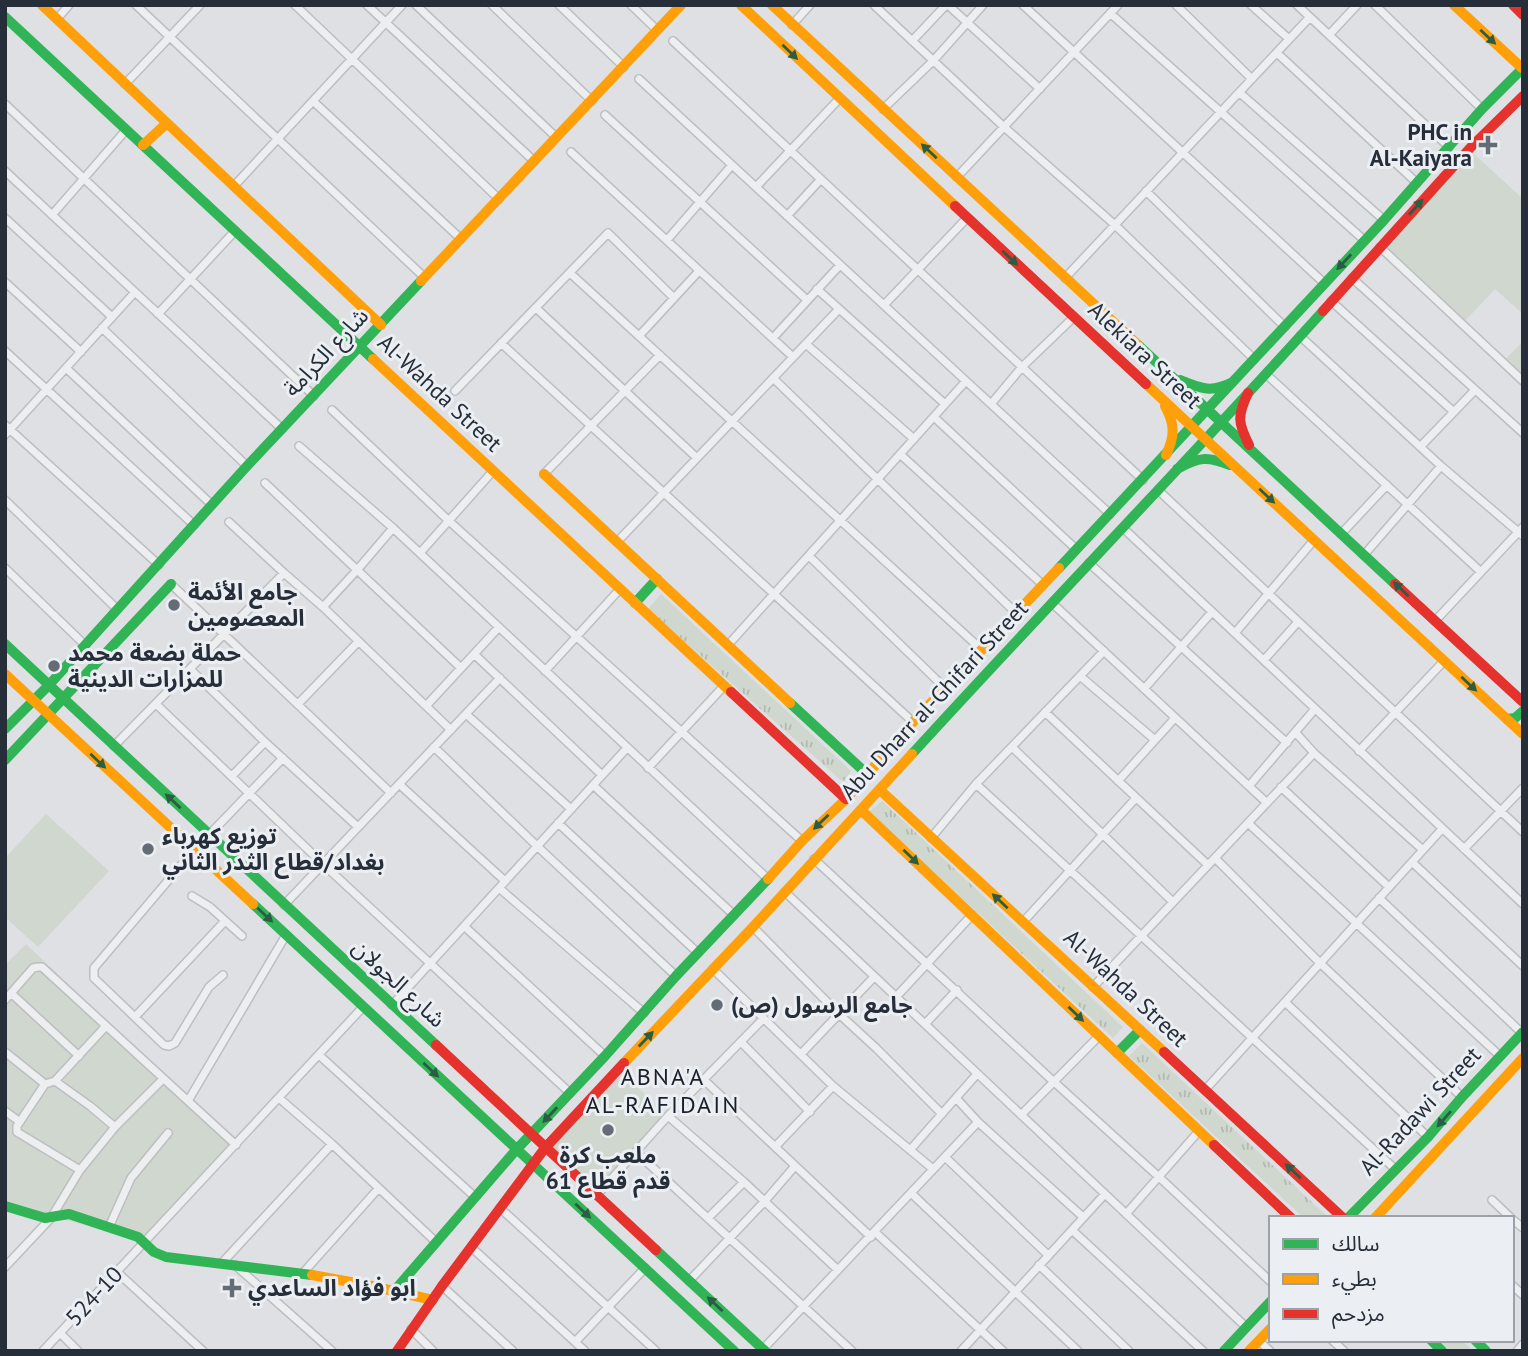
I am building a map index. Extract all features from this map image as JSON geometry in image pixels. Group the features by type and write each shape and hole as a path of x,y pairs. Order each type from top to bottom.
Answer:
{"street":[{"name":"Al-Wahda Street","path":"42,5 381,325"},
{"path":"57,19 69,5"},
{"path":"136,5 425,277"},
{"path":"125,84 200,5"},
{"path":"295,5 499,199"},
{"path":"368,5 534,161"},
{"path":"234,186 402,5"},
{"path":"416,5 556,137"},
{"path":"492,5 592,101"},
{"path":"559,5 624,67"},
{"path":"631,5 657,30"},
{"name":"شارع الكرامة","path":"5,729 159,565 211,504 681,5"},
{"name":"Alekiara Street","path":"741,5 1523,734"},
{"name":"Alekiara Street","path":"772,5 1523,702"},
{"path":"792,24 810,5"},
{"path":"874,5 1004,127 1115,225 1254,359"},
{"path":"912,41 947,5 1040,89"},
{"path":"883,108 933,61 982,5"},
{"path":"1023,5 1324,283"},
{"path":"957,177 1118,5"},
{"path":"1176,5 1252,79"},
{"path":"1251,5 1289,39"},
{"path":"1297,5 1449,146"},
{"path":"1329,35 1357,5"},
{"path":"1375,5 1482,109"},
{"path":"1454,5 1522,68"},
{"path":"1513,5 1523,15"},
{"path":"1110,13 1364,240"},
{"name":"Al-Wahda Street","path":"5,17 846,799"},
{"path":"1065,278 1310,17"},
{"path":"673,41 1143,480"},
{"path":"1277,53 1417,183"},
{"name":"Abu Dharr al-Ghifari Street","path":"395,1290 516,1150 676,976 802,841 846,799 913,722 1143,480 1522,68"},
{"path":"639,79 1110,513"},
{"path":"1240,93 1386,217 1401,225"},
{"name":"Abu Dharr al-Ghifari Street","path":"397,1351 545,1148 1266,374 1471,147 1523,96"},
{"path":"756,187 839,99"},
{"path":"313,101 461,239"},
{"path":"5,104 314,396"},
{"path":"605,115 807,300"},
{"path":"143,145 167,123"},
{"path":"52,215 126,130"},
{"path":"571,152 793,356"},
{"path":"667,240 732,165"},
{"path":"6,175 282,429"},
{"path":"787,216 821,179"},
{"path":"1146,191 1285,327"},
{"path":"978,228 993,211"},
{"path":"884,306 967,218"},
{"path":"6,221 112,317"},
{"path":"158,314 235,231"},
{"path":"455,391 608,233 674,298"},
{"path":"1380,247 1523,381"},
{"path":"773,338 840,265"},
{"path":"639,335 699,271"},
{"path":"570,273 982,650"},
{"path":"1352,278 1523,433"},
{"path":"5,282 81,352"},
{"path":"817,289 945,404"},
{"path":"135,292 7,430 159,565"},
{"path":"1331,301 1454,412"},
{"path":"536,308 696,458"},
{"path":"617,542 839,309"},
{"path":"990,404 1022,367 1074,317"},
{"path":"102,328 247,466"},
{"path":"1300,336 1441,466 1521,531 1435,621"},
{"path":"501,343 913,722"},
{"path":"806,344 914,439"},
{"path":"5,351 194,525"},
{"path":"660,355 544,474 867,774"},
{"path":"66,368 211,504"},
{"path":"1266,374 1481,572"},
{"path":"1172,376 1210,391 1233,382"},
{"path":"773,378 1016,613"},
{"path":"728,645 966,381"},
{"path":"1421,446 1475,390"},
{"path":"1248,393 1238,422 1251,450"},
{"path":"1160,397 1169,412 1174,432 1166,455"},
{"path":"332,410 449,521 802,841"},
{"path":"934,416 1076,549"},
{"path":"299,446 393,528 768,879"},
{"path":"900,454 1043,585"},
{"path":"1177,469 1202,457 1236,468"},
{"path":"1364,555 1441,466"},
{"path":"420,553 493,471"},
{"path":"265,483 461,668"},
{"path":"1341,534 1387,485"},
{"path":"1158,490 1523,832"},
{"path":"5,500 117,610"},
{"path":"229,522 323,607 451,730"},
{"path":"323,607 393,528"},
{"path":"1123,528 1523,904"},
{"path":"1235,633 1314,540"},
{"path":"809,556 946,688"},
{"path":"1089,563 1287,743"},
{"path":"1060,566 1074,580"},
{"path":"5,568 85,645"},
{"path":"114,746 284,573"},
{"path":"635,603 657,579"},
{"path":"5,760 172,584 391,793"},
{"path":"545,671 620,589"},
{"path":"1052,603 1267,803"},
{"path":"1144,689 1212,612"},
{"path":"1264,660 1298,622"},
{"path":"426,706 499,627"},
{"path":"298,704 358,642"},
{"name":"شارع الجولان","path":"5,644 764,1350"},
{"path":"932,838 976,784 1104,652"},
{"path":"474,654 603,775"},
{"path":"1359,751 1444,661"},
{"path":"190,668 265,742 358,827"},
{"name":"شارع الجولان","path":"5,674 734,1351"},
{"path":"1080,676 1155,740"},
{"path":"284,905 500,678"},
{"path":"648,768 724,686"},
{"path":"156,704 323,864 570,1093"},
{"path":"1249,786 1315,709"},
{"path":"1507,719 1515,718 1523,711"},
{"path":"1045,712 1208,866"},
{"path":"466,714 571,809"},
{"path":"1118,780 1175,718"},
{"path":"1296,733 1314,753 1423,850"},
{"path":"232,776 265,742"},
{"path":"434,747 676,976"},
{"path":"1012,747 1173,902"},
{"path":"392,1005 627,748"},
{"path":"1093,987 1314,753"},
{"path":"209,835 283,758"},
{"path":"399,784 505,881"},
{"path":"976,784 1395,1170"},
{"path":"593,785 734,915"},
{"path":"1281,788 1390,887"},
{"path":"1464,849 1523,789"},
{"name":"Al-Wahda Street","path":"880,790 1341,1216"},
{"path":"1023,922 1136,798"},
{"path":"861,810 1289,1216"},
{"path":"558,823 698,953"},
{"path":"1248,823 1500,1056"},
{"path":"1205,1090 1442,829"},
{"path":"194,850 94,968 94,978 164,1045 169,1046 175,1043 209,987 223,975"},
{"path":"1214,858 1462,1097"},
{"path":"814,859 1269,1280"},
{"path":"1412,863 1523,966"},
{"path":"499,888 644,1013"},
{"path":"785,892 1246,1327"},
{"path":"192,896 210,907 242,936"},
{"path":"1379,898 1522,1032"},
{"path":"896,997 972,915"},
{"path":"135,1017 225,921"},
{"path":"464,926 605,1056"},
{"path":"753,927 942,1114"},
{"path":"720,929 737,944"},
{"path":"188,1101 286,935"},
{"path":"79,1056 8,997 33,968 42,967 236,1144"},
{"path":"713,969 834,1086 933,1170"},
{"path":"800,1054 874,976"},
{"path":"925,1024 957,990"},
{"path":"1285,1002 1428,1137"},
{"name":"524-10","path":"43,1351 363,1007"},
{"path":"597,1195 668,1116 763,1018"},
{"path":"80,1170 22,1136 17,1126 45,1084 55,1082 106,1026"},
{"path":"1117,1053 1140,1030"},
{"name":"Al-Radawi Street","path":"1350,1216 1428,1137 1522,1032"},
{"path":"1021,1115 1099,1036"},
{"path":"741,1042 810,1112"},
{"path":"5,1052 45,1084"},
{"path":"319,1055 475,1197"},
{"name":"Al-Radawi Street","path":"1377,1216 1523,1058"},
{"path":"1487,1070 1501,1082"},
{"path":"910,1150 977,1073"},
{"path":"5,1267 51,1218 80,1170 115,1127 163,1079"},
{"path":"704,1080 795,1166 1003,1351"},
{"path":"55,1082 115,1127"},
{"path":"775,1147 834,1086"},
{"path":"279,1098 436,1242"},
{"path":"956,1098 978,1122 1083,1217"},
{"path":"5,1111 20,1122"},
{"path":"668,1116 744,1182 838,1270"},
{"path":"764,1350 978,1122"},
{"path":"1126,1214 1199,1131"},
{"path":"109,1227 131,1178 168,1133"},
{"path":"222,1263 332,1144"},
{"path":"636,1153 852,1351"},
{"path":"945,1157 1048,1255"},
{"path":"689,1281 795,1166"},
{"path":"708,1218 744,1182"},
{"path":"302,1274 378,1189"},
{"path":"911,1193 1078,1351"},
{"path":"961,1351 1105,1194"},
{"path":"1492,1200 1510,1216"},
{"path":"5,1206 38,1217 51,1218 69,1214 138,1237 159,1255 302,1274 395,1290 433,1300"},
{"path":"500,1208 656,1351"},
{"path":"1072,1230 1203,1351"},
{"path":"471,1247 585,1351"},
{"path":"235,1265 332,1351"},
{"path":"1039,1265 1129,1351"},
{"path":"575,1342 645,1268"},
{"path":"117,1272 203,1351"},
{"path":"442,1286 513,1351"},
{"path":"1224,1351 1269,1303"},
{"path":"411,1329 433,1351"},
{"path":"1249,1351 1269,1330"},
{"path":"60,1333 78,1351"},
{"path":"1259,1341 1270,1351"},
{"path":"1517,1351 1523,1344"}],"green space":[{"path":"1473,153 1523,199 1523,314 1495,289 1462,324 1382,249"},
{"path":"1523,341 1523,379 1504,361"},
{"path":"661,594 851,771 843,782 648,609"},
{"path":"882,801 1123,1027 1113,1038 869,812"},
{"path":"46,814 109,871 38,947 5,917 5,858"},
{"path":"26,944 236,1145 145,1242 5,1203 5,965"},
{"path":"1142,1043 1327,1216 1302,1216 1129,1056"},
{"name":"ملعب كرة قدم قطاع 61","path":"617,1068 668,1116 600,1190 549,1144"},
{"path":"1440,1342 1464,1342 1473,1351 1450,1351"}],"traffic: fast":[{"path":"5,17 373,359"},
{"path":"1059,568 1384,220 1482,109 1523,68"},
{"path":"5,729 49,685 247,466 421,281"},
{"path":"912,754 1323,311"},
{"path":"1138,345 1395,584"},
{"path":"1180,380 1206,388 1219,388 1233,382"},
{"path":"1177,469 1203,459 1230,465"},
{"path":"635,603 657,579"},
{"path":"5,760 171,584"},
{"path":"5,644 436,1045"},
{"path":"790,703 867,774"},
{"path":"1507,719 1515,718 1523,711"},
{"path":"395,1290 516,1150 768,879"},
{"path":"253,904 734,1351"},
{"path":"1117,1053 1140,1030"},
{"path":"1350,1216 1428,1137 1523,1032"},
{"path":"5,1206 45,1218 69,1214 138,1237 154,1252 166,1257 312,1275"},
{"path":"656,1250 765,1351"},
{"path":"1224,1351 1269,1303"},
{"path":"1433,1342 1442,1351"},
{"path":"1477,1342 1486,1351"}],"traffic: slow":[{"path":"42,5 381,325"},
{"path":"421,281 681,5"},
{"path":"741,5 955,206"},
{"path":"772,5 1138,345"},
{"path":"1454,5 1522,68"},
{"path":"143,145 167,123"},
{"path":"373,359 731,692"},
{"path":"1146,384 1523,734"},
{"path":"1165,406 1173,430 1166,455"},
{"path":"544,474 790,703"},
{"path":"768,879 802,841 846,799 913,722 1059,568"},
{"path":"5,674 253,904"},
{"path":"624,1063 912,754"},
{"path":"880,790 1164,1052"},
{"path":"861,810 1214,1145"},
{"path":"1377,1216 1523,1058"},
{"path":"312,1275 433,1300"},
{"path":"1249,1351 1269,1330"}],"traffic: jam":[{"path":"1513,5 1523,15"},
{"path":"1323,311 1471,147 1523,96"},
{"path":"955,206 1146,384"},
{"path":"1248,393 1240,419 1249,445"},
{"path":"1395,584 1523,702"},
{"path":"731,692 846,799"},
{"path":"436,1045 656,1250"},
{"path":"1164,1052 1341,1216"},
{"path":"397,1351 545,1148 624,1063"},
{"path":"1214,1145 1289,1216"}],"place":[{"name":"PHC in Al-Kaiyara","path":"1488,145"},
{"name":"جامع الأئمة المعصومين","path":"174,605"},
{"name":"حملة بضعة محمد للمزارات الدينية","path":"54,666"},
{"name":"توزيع كهرباء بغداد/قطاع الثدر الثاني","path":"148,849"},
{"name":"جامع الرسول (ص)","path":"717,1005"},
{"name":"ملعب كرة قدم قطاع 61","path":"608,1130"},
{"name":"ابو فؤاد الساعدي","path":"232,1288"}],"district":[{"name":"ABNA'A AL-RAFIDAIN","path":"663,1091"}]}
